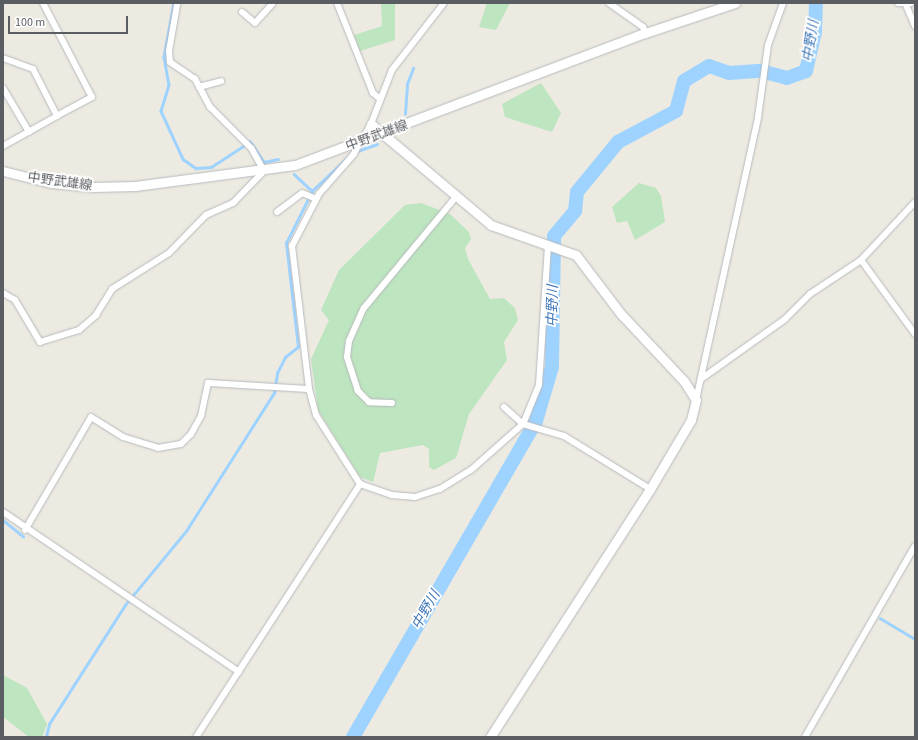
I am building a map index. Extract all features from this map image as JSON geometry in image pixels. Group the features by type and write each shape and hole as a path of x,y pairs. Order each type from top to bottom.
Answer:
{"street":[{"path":"3,146 92,97 43,3"},
{"path":"337,3 373,93 379,98"},
{"path":"444,3 392,70 379,98 371,124 358,143 354,154 316,199 292,246 309,390 316,415 360,484 392,495 415,497 440,489 471,470 523,424 539,385 548,244"},
{"path":"609,3 643,27 645,32"},
{"name":"中野武雄線","path":"3,171 51,183 93,187 264,171 295,165 381,135 645,32 735,3"},
{"path":"490,737 650,489 691,420 758,118 764,67 783,3"},
{"path":"898,3 909,4 915,26"},
{"path":"242,12 255,23 270,4"},
{"path":"3,293 15,300 40,342 79,330 96,315 112,289 169,253 206,215 233,203 264,171 251,148 222,123 188,72 170,62 169,51 176,5"},
{"path":"3,58 33,69 57,116"},
{"path":"199,87 221,81"},
{"path":"3,88 6,89 29,132"},
{"path":"371,124 381,135 455,198 501,231 560,248 583,262 622,314 684,381 696,400"},
{"path":"277,212 302,193 316,199"},
{"path":"392,403 369,402 358,391 347,357 349,341 364,308 455,198"},
{"path":"701,379 861,260 915,202"},
{"path":"861,260 915,334"},
{"path":"25,530 91,417 123,437 158,448 181,444 191,434 201,416 208,383 274,389 309,390"},
{"path":"504,408 523,424 564,436 650,489"},
{"path":"196,737 360,484"},
{"path":"3,512 25,530 239,672"},
{"path":"805,737 915,546"}],"green space":[{"path":"381,3 395,3 395,40 360,51 354,35 382,26"},
{"path":"487,3 510,3 496,30 479,27"},
{"path":"541,83 561,113 552,132 505,117 502,104"},
{"path":"639,183 656,188 661,196 665,222 635,240 627,221 617,223 612,207"},
{"path":"421,203 450,214 469,232 471,239 465,248 468,259 490,299 504,298 515,308 518,320 504,342 507,360 469,414 456,458 434,470 429,467 429,449 423,445 380,453 373,482 360,477 318,410 311,359 329,320 321,310 339,270 405,205"},
{"path":"3,675 27,688 47,724 42,737 29,737 3,717"}],"waterway":[{"path":"174,3 164,57 169,85 161,111 183,159 196,168 211,167 243,146"},
{"path":"202,3 218,3"},
{"name":"中野川","path":"353,737 536,421 552,367 554,236 575,211 577,192 618,142 676,111 684,81 709,66 729,73 761,71 787,78 806,71 815,32 816,3"},
{"path":"405,114 407,84 413,68"},
{"path":"250,141 264,162 278,159"},
{"path":"357,151 377,144"},
{"path":"46,737 49,724 125,605 186,531 274,393 277,373 285,357 298,347 286,243 312,191 352,153"},
{"path":"294,174 312,191"},
{"path":"3,520 23,536"},
{"path":"880,618 915,639"}]}
